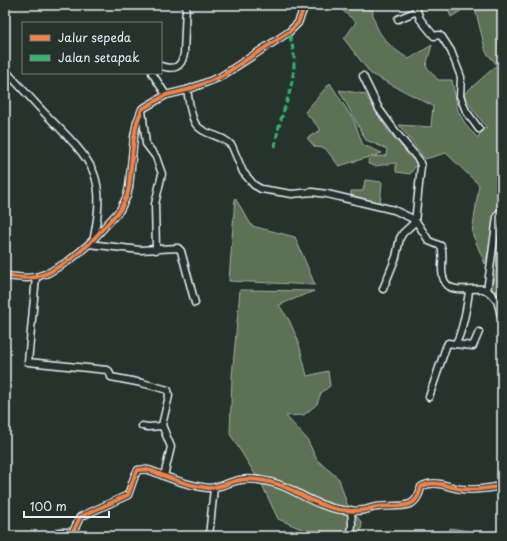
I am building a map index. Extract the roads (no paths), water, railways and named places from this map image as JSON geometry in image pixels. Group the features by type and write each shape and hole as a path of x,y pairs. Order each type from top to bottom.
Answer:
{"street":[{"path":"162,66 174,68 182,61 184,54 186,5"},
{"path":"5,276 13,278 36,277 48,273 70,260 93,239 120,210 129,187 134,137 137,122 142,109 166,95 187,90 220,77 289,32 298,23 305,5"},
{"path":"398,19 416,8 420,19 434,36 439,35 442,37 451,51 461,76 460,96 466,111 479,129"},
{"path":"5,70 67,136 83,155 93,172 99,194 93,239"},
{"path":"153,74 166,95"},
{"path":"363,76 380,109 398,135 421,163 415,222 403,233 400,238 395,260 383,289"},
{"path":"187,90 195,123 202,130 229,142 243,172 257,187 292,194 312,192 343,197 394,210 411,218 423,230 428,241 441,246 443,251 442,272 444,280 449,286 462,290 482,289 486,291 497,301 502,319"},
{"path":"142,109 146,144 156,156 162,174 156,201 156,250"},
{"path":"486,291 497,217 502,211"},
{"path":"88,244 140,250 180,249 196,303"},
{"path":"36,277 28,362 107,370 109,371 111,378 139,382 167,390 169,392 169,396 162,426 171,447 164,476"},
{"path":"455,344 461,328 469,290"},
{"path":"430,397 448,343 473,346 479,332"},
{"path":"142,426 162,426"},
{"path":"56,536 59,532 74,534 80,517 128,495 138,470 144,469 197,486 214,488 240,480 256,480 273,483 295,491 309,500 324,506 351,510 365,510 376,507 411,504 416,500 421,487 434,483 446,487 463,489 502,485"},
{"path":"208,536 214,488"},
{"path":"351,510 351,536"}]}
